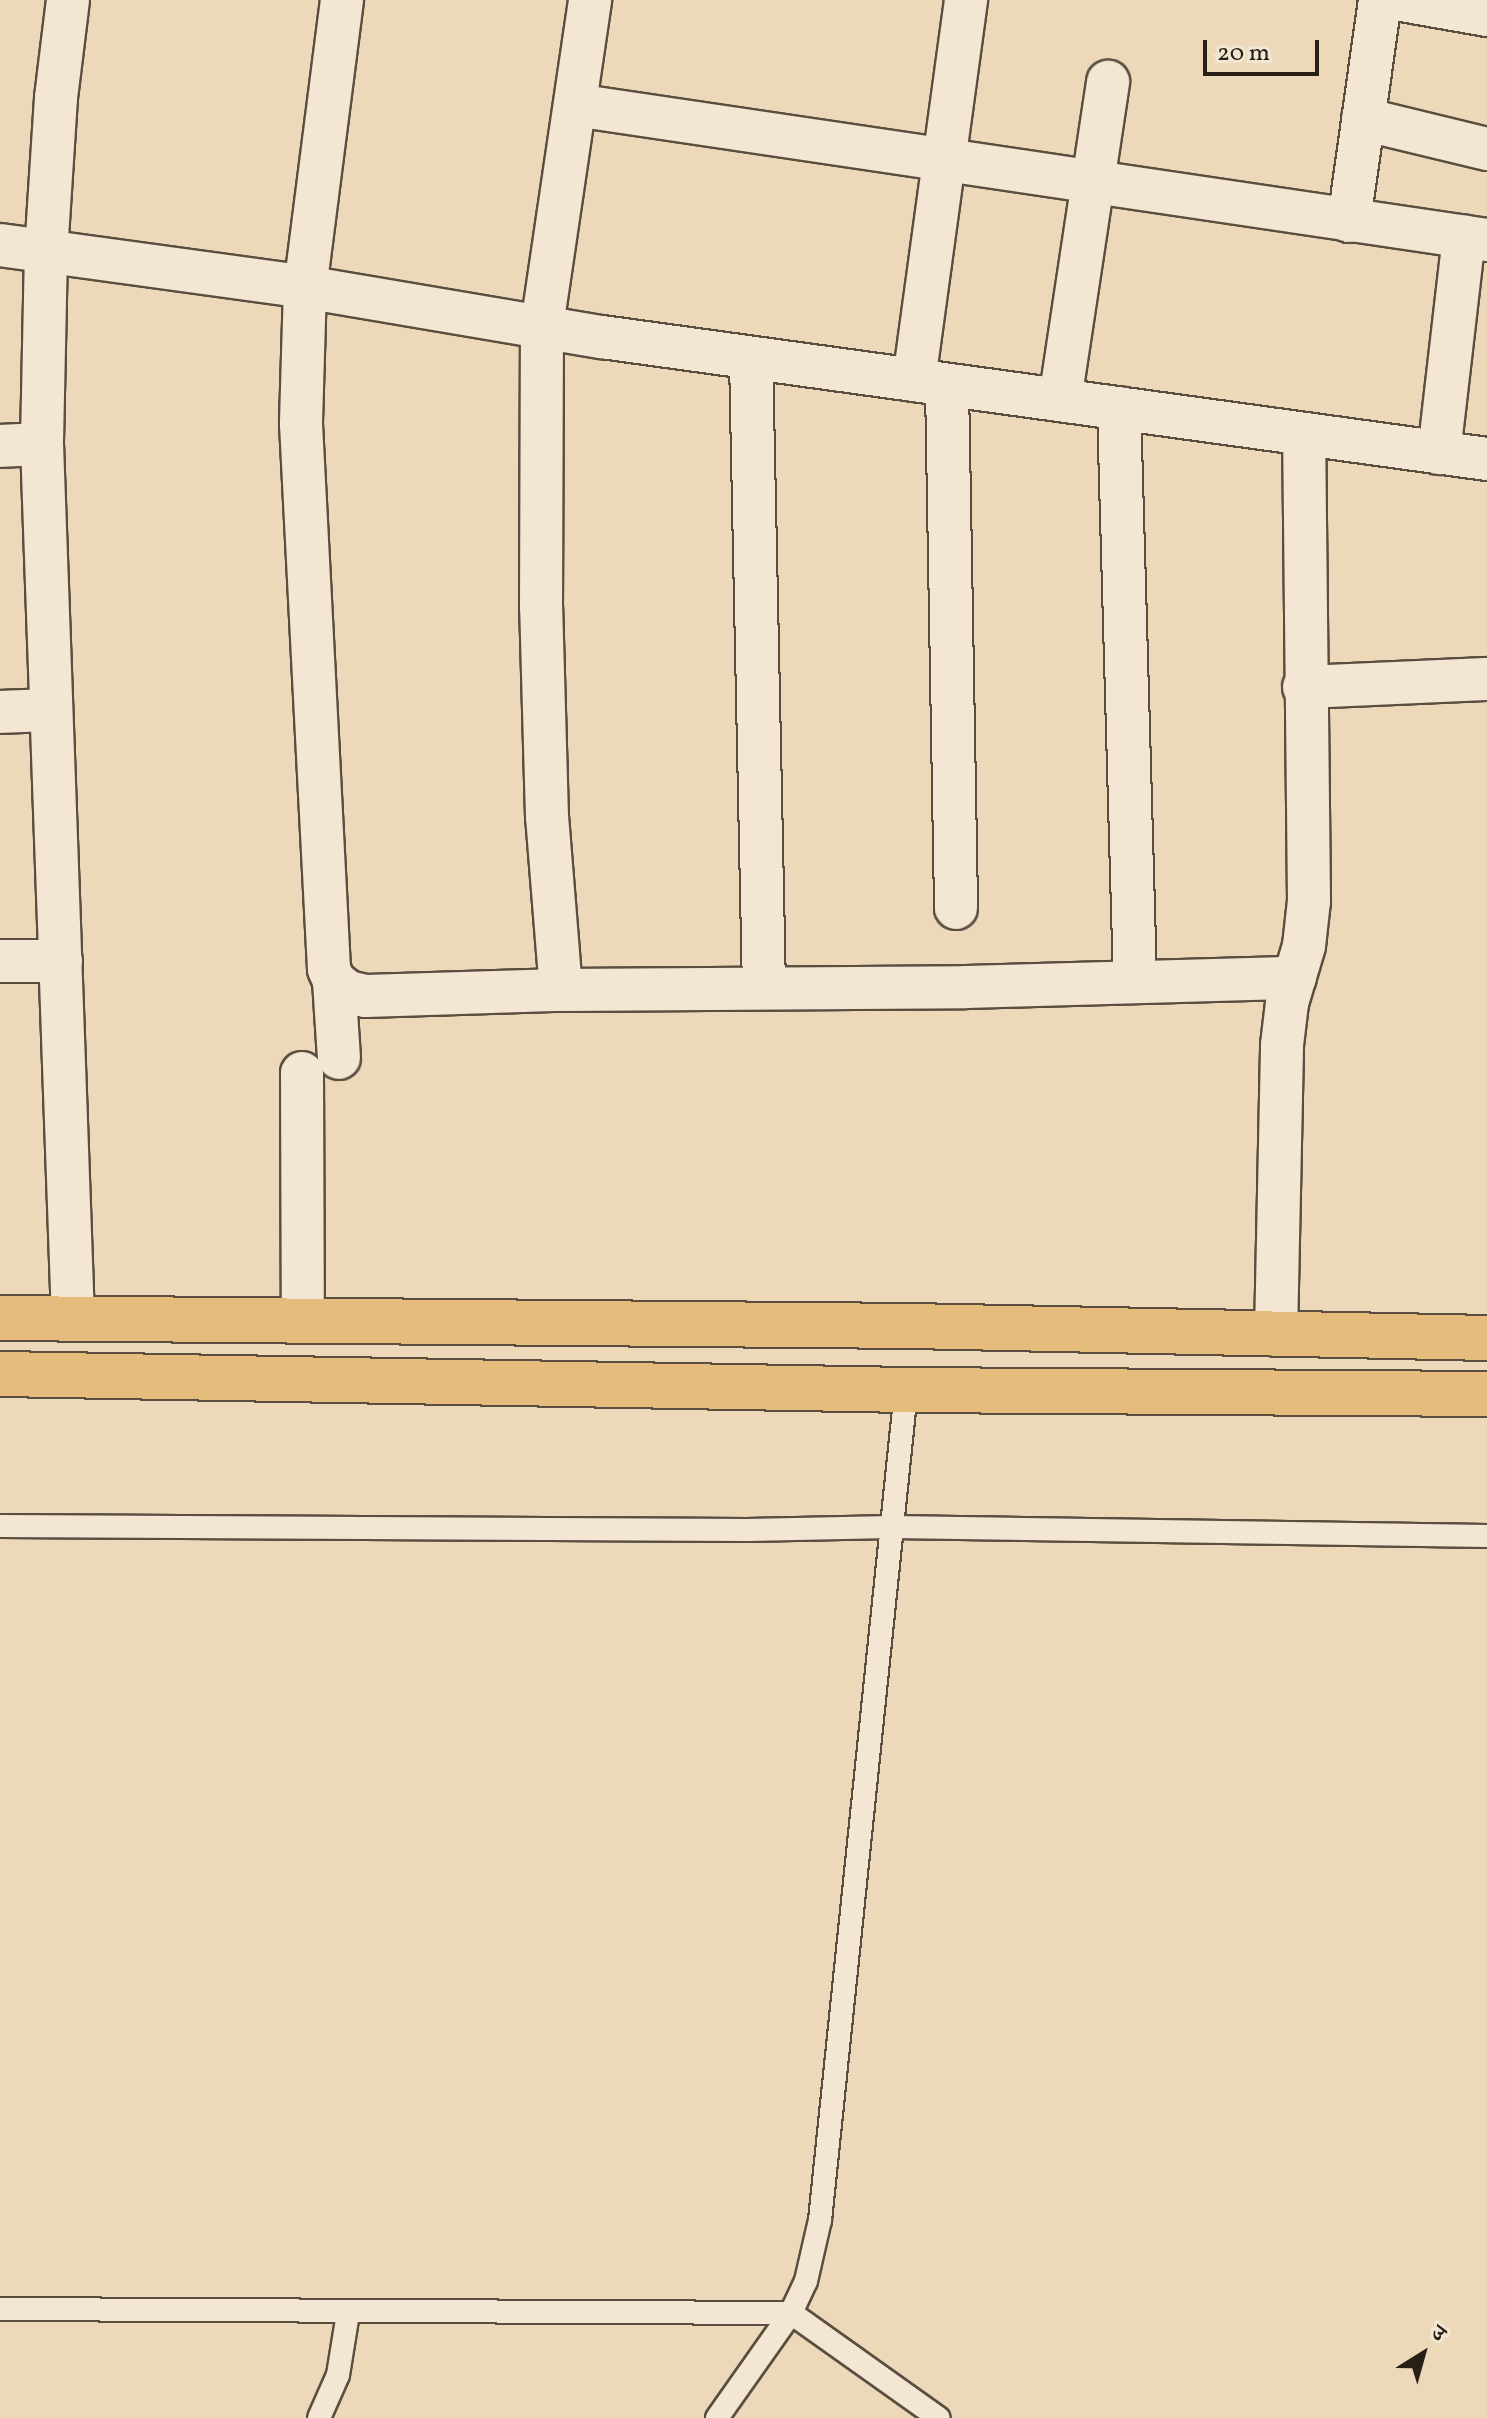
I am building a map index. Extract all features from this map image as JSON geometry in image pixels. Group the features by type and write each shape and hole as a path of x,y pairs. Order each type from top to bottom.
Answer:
{"main road":[{"path":"0,1318 911,1326 1487,1338"},
{"path":"0,1374 906,1390 1487,1394"}],"street":[{"path":"68,0 56,98 46,251 42,444 49,710 73,1319"},
{"path":"342,0 305,287 301,424 329,969 334,981 348,992 366,996 1295,978"},
{"path":"561,990 547,817 541,637 542,326 590,0"},
{"path":"956,908 931,382 945,160 966,0"},
{"path":"1349,221 1380,0"},
{"path":"1402,0 1487,15"},
{"path":"1060,400 1108,82"},
{"path":"575,105 1475,238 1439,453"},
{"path":"1363,119 1487,149"},
{"path":"0,245 305,287 751,358 1487,459"},
{"path":"751,358 764,987"},
{"path":"1119,408 1135,982"},
{"path":"1276,1335 1282,1045 1304,946 1309,901 1304,687 1304,434"},
{"path":"0,446 42,444"},
{"path":"1304,687 1487,679"},
{"path":"0,712 49,710"},
{"path":"0,961 61,961"},
{"path":"303,1320 321,1066 334,981"}],"lane":[{"path":"717,2418 791,2313 806,2281 820,2220 906,1390"},
{"path":"0,1526 731,1530 892,1527 1487,1536"},
{"path":"0,2309 791,2313 939,2418"},
{"path":"319,2418 338,2375 348,2313"}]}
